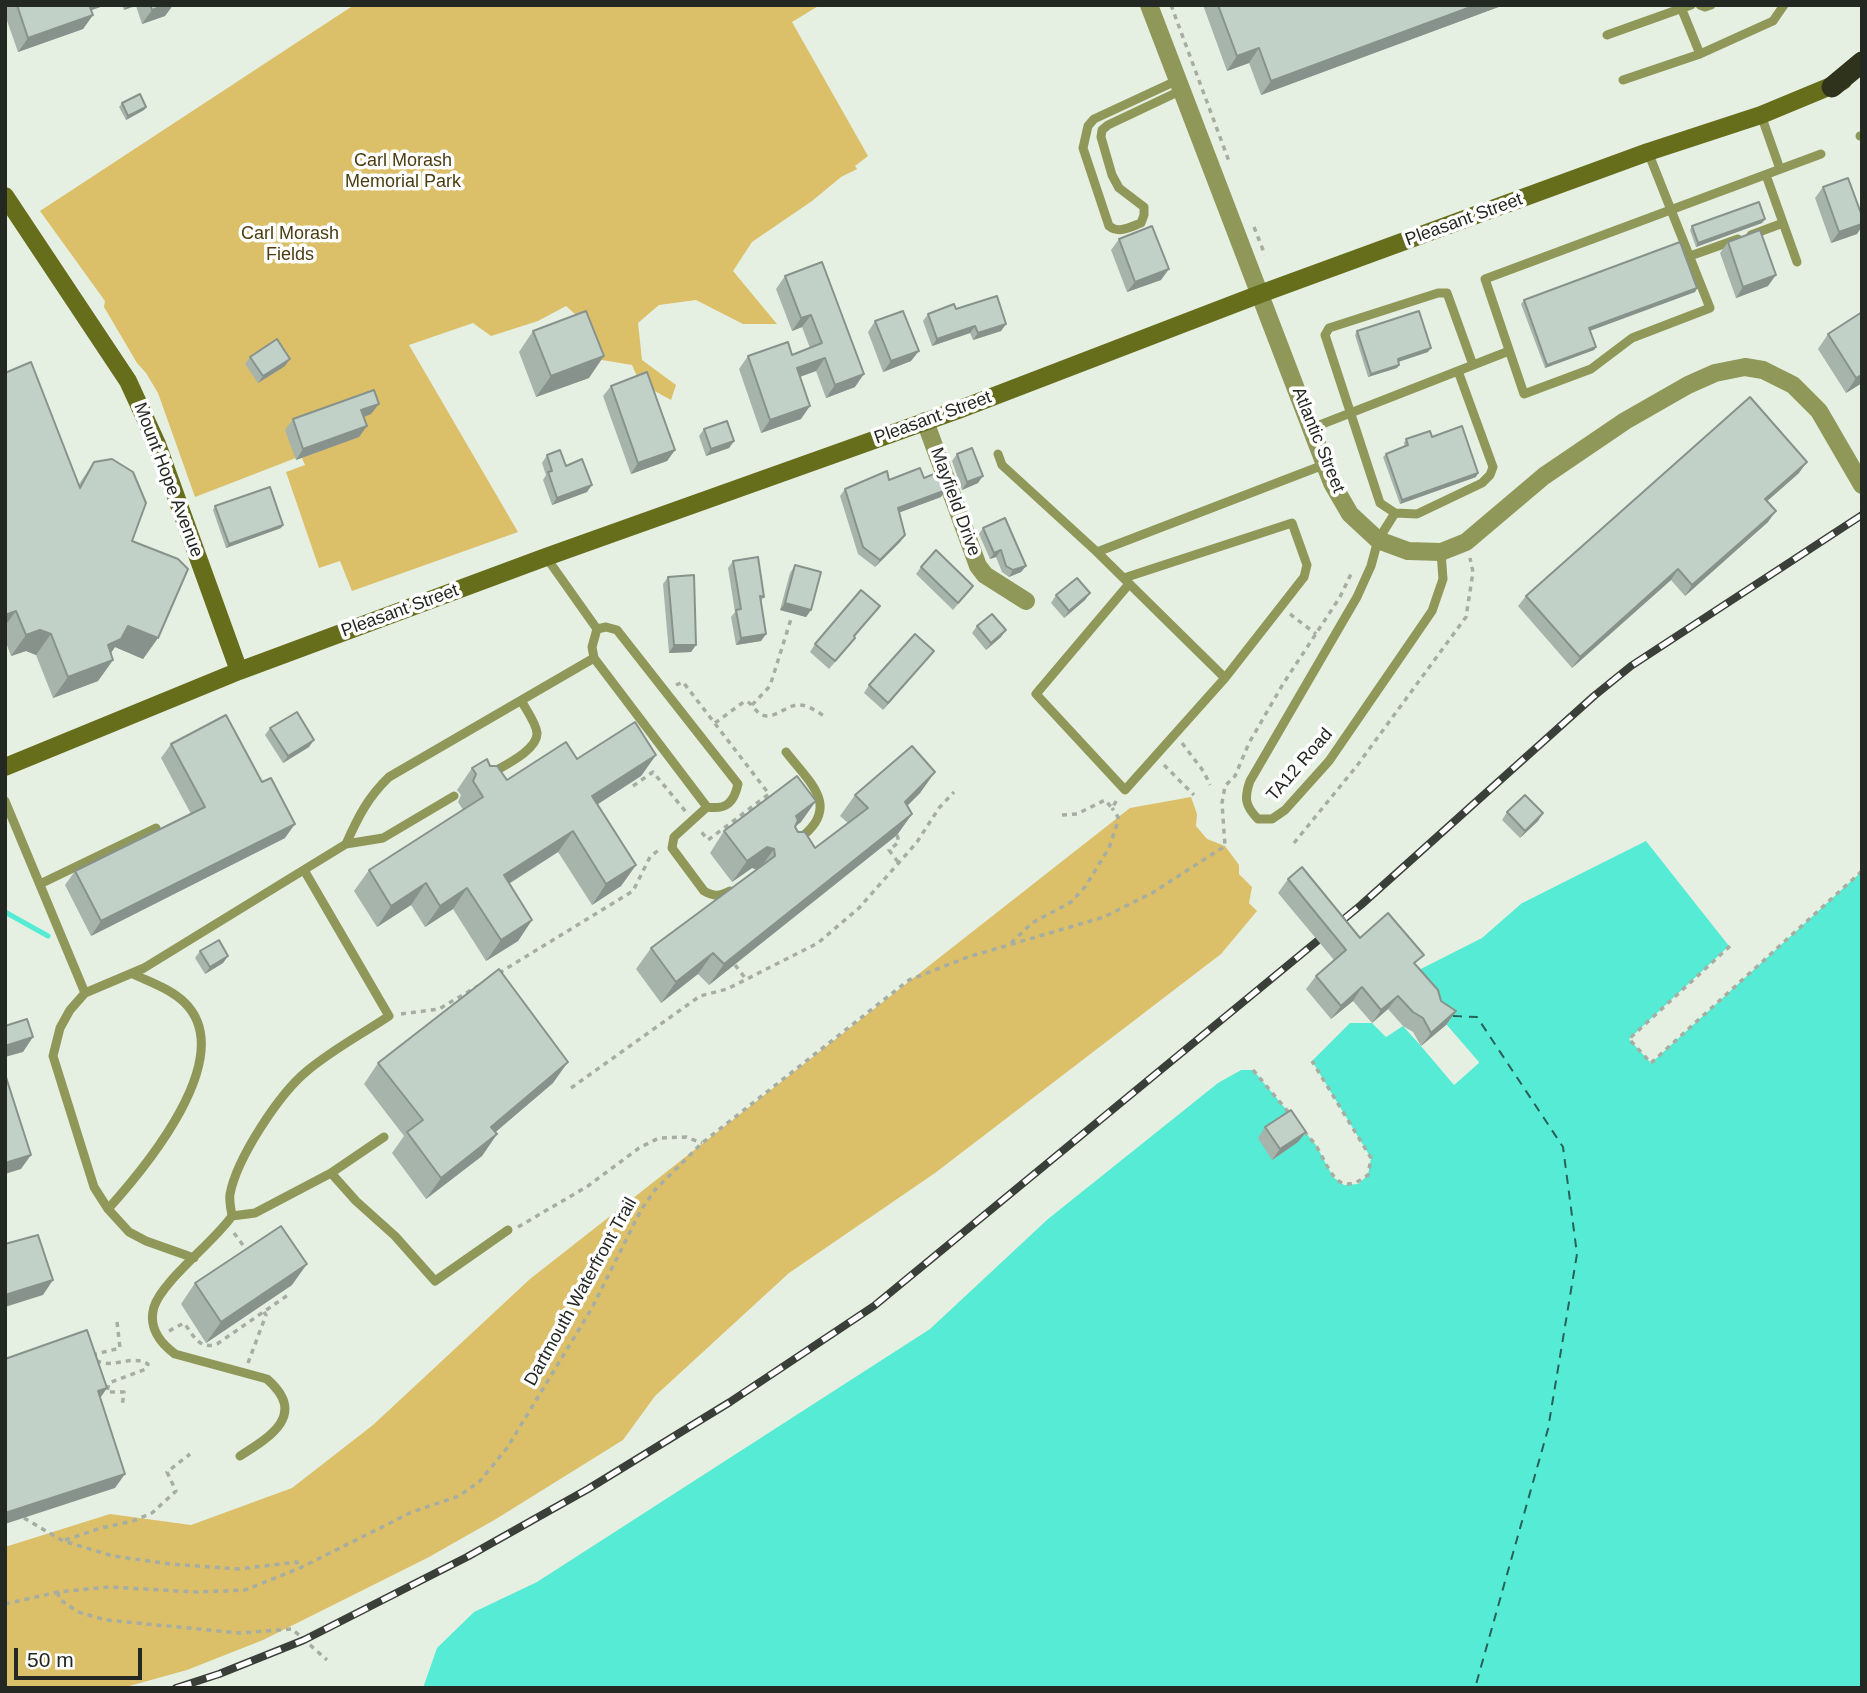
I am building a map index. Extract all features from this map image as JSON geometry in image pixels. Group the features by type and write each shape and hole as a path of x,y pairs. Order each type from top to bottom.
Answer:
{"highway":[{"path":"1832,87 1862,62"}],"main road":[{"name":"Pleasant Street","path":"5,767 239,671 925,421 1260,294 1648,152 1760,115 1832,87 1862,72"},
{"name":"Mount Hope Avenue","path":"5,195 128,381 157,444 239,671"}],"street":[{"name":"Atlantic Street","path":"1149,5 1332,483 1350,514 1378,540 1408,551 1441,552 1466,542 1544,476 1625,421 1688,385 1715,373 1745,367 1763,370 1793,385 1819,411 1862,485"},
{"name":"Mayfield Drive","path":"925,421 978,566 985,575 1026,601"}],"lane":[{"path":"1700,5 1712,5"},
{"path":"1623,80 1700,54 1773,20 1784,5"},
{"path":"1607,35 1684,7 1700,54"},
{"path":"1180,85 1102,130 1101,137 1112,176 1119,188 1144,207 1141,223 1114,230 1109,226 1083,148 1088,126 1094,119 1180,85"},
{"path":"1760,115 1780,169"},
{"path":"1648,152 1672,210 1710,308 1632,338 1591,369 1524,394 1485,279 1672,210 1821,154"},
{"path":"1766,175 1797,262"},
{"path":"1690,256 1783,223"},
{"path":"1458,371 1493,467 1490,475 1482,483 1417,514 1395,513 1381,503 1325,335 1329,328 1438,293 1447,293 1473,365"},
{"path":"1312,428 1509,351"},
{"path":"998,454 1002,465 1097,552 1225,678"},
{"path":"1097,552 1326,464"},
{"path":"1378,540 1395,513"},
{"path":"1292,523 1307,565 1304,577 1281,607 1225,678 1125,790 1036,694 1126,581 1292,523"},
{"name":"TA12 Road","path":"1378,540 1371,566 1357,597 1250,781 1245,797 1248,810 1258,819 1272,819 1284,810 1336,750 1432,611 1443,579 1441,552"},
{"path":"546,557 597,629"},
{"path":"597,629 606,627 617,630 738,784 734,800 726,806 707,807 674,837 672,842 672,848 705,891 712,896 721,896 735,889"},
{"path":"597,629 592,647 594,659 707,807"},
{"path":"346,844 361,809 389,777 594,659"},
{"path":"479,781 531,748 536,740 537,730 522,702"},
{"path":"786,752 821,802 820,816 813,828 787,847"},
{"path":"194,1258 129,1232 108,1209 94,1187 53,1056 60,1028 70,1010 85,993 133,974 346,844 383,838 454,796"},
{"path":"5,802 85,993"},
{"path":"40,884 156,828"},
{"path":"229,1219 229,1197 244,1157 264,1124 292,1087 307,1071 389,1016 304,870"},
{"path":"108,1209 145,1168 177,1119 199,1062 201,1045 192,1012 184,1002 172,993 133,974"},
{"path":"240,1456 269,1438 281,1425 285,1413 283,1398 267,1378 174,1354 164,1346 154,1330 153,1308 175,1277 229,1219 255,1213 331,1172 384,1137"},
{"path":"331,1172 435,1280 508,1230"}],"path":[{"path":"1294,843 1356,767 1466,617 1473,572 1466,542"},
{"path":"1281,607 1316,634 1352,573"},
{"path":"752,705 770,686 792,619"},
{"name":"Dartmouth Waterfront Trail","path":"5,1604 58,1592 108,1587 223,1592 258,1586 412,1512 459,1496 480,1481 507,1448 593,1308 640,1210 655,1190 702,1143 909,979 968,957 1104,917 1152,892 1225,846 1222,803 1225,786 1235,776 1249,743 1316,634"},
{"path":"633,786 653,772 708,841 769,794 683,682 673,687"},
{"path":"715,723 744,701 760,714 767,716 796,704 804,705 827,718"},
{"path":"1176,734 1204,772 1210,785"},
{"path":"1156,755 1194,795"},
{"path":"1112,808 1125,790"},
{"path":"571,1088 700,996 727,989 818,943 859,908 917,842 939,808 954,792"},
{"path":"1010,944 1032,923 1070,902 1085,887 1112,839 1118,817 1105,800 1077,814 1062,814"},
{"path":"897,835 899,842 889,850 898,863"},
{"path":"496,974 633,891 650,858 672,842"},
{"path":"1730,946 1629,1039 1651,1063 1862,871"},
{"path":"735,965 746,979"},
{"path":"389,1016 439,1009 485,981"},
{"path":"1300,1126 1316,1145 1333,1177 1344,1185 1357,1184 1368,1175 1371,1158 1312,1061"},
{"path":"1253,1070 1292,1117"},
{"path":"508,1230 588,1186 639,1148 659,1138 687,1137 702,1143"},
{"path":"229,1219 250,1254"},
{"path":"158,1337 184,1322 201,1345 217,1345 263,1310 288,1295"},
{"path":"245,1372 266,1315 263,1310"},
{"path":"117,1322 120,1348 96,1354 93,1358 106,1364 141,1359 148,1364 146,1368 109,1383 107,1392 124,1392 122,1407"},
{"path":"64,1541 152,1513 176,1491 167,1472 190,1454"},
{"path":"24,1518 64,1541 113,1556 170,1564 239,1569 297,1562 300,1568"},
{"path":"58,1592 59,1599 78,1612 106,1620 240,1633 292,1629 327,1660"}],"green space":[{"name":"Carl Morash Memorial Park","path":"354,5 820,5 792,22 868,156 855,166 857,169 841,177 812,201 752,242 733,271 777,324 743,324 696,300 659,305 638,323 642,360 676,385 671,400 640,383 632,365 602,360 586,324 566,306 538,321 491,336 473,323 409,345 518,532 352,591 340,561 319,568 286,472 305,465 301,456 195,497 158,393 104,307 105,301 40,211"},
{"path":"1191,797 1197,814 1196,826 1207,839 1225,846 1239,865 1239,874 1252,887 1249,903 1257,911 1221,954 935,1173 789,1273 655,1396 623,1440 429,1557 263,1640 187,1670 122,1688 5,1688 5,1547 110,1514 191,1525 292,1488 373,1425 530,1279 1130,808"}],"water":[{"path":"1646,840 1730,946 1630,1039 1651,1063 1862,871 1862,1688 423,1688 437,1648 474,1612 537,1582 930,1329 1048,1219 1218,1083 1241,1070 1253,1070 1316,1145 1333,1177 1344,1185 1358,1184 1368,1175 1371,1158 1312,1061 1350,1023 1372,1023 1386,1037 1403,1026 1455,1084 1479,1062 1405,977 1482,938 1522,903"}],"pier":[{"path":"1645,837 1649,838 1733,946 1634,1039 1651,1058 1862,868 1862,871 1651,1063 1629,1039 1729,946 1646,841 1522,903 1519,901"},
{"path":"1434,1017 1446,1025 1479,1063 1454,1085 1421,1046 1414,1033 1454,1080 1474,1062"}],"building":[{"path":"17,5 89,5 93,15 28,38"},
{"path":"150,5 165,5 152,10"},
{"path":"1218,5 1476,5 1271,81 1259,48 1237,56"},
{"path":"140,94 146,107 128,116 122,103"},
{"path":"1848,178 1862,216 1862,224 1839,232 1823,187"},
{"path":"1759,202 1765,219 1698,243 1692,226"},
{"path":"1152,226 1169,269 1135,282 1119,239"},
{"path":"1760,230 1776,275 1743,287 1728,242"},
{"path":"1680,242 1697,288 1589,328 1596,347 1547,365 1524,300"},
{"path":"822,262 864,374 835,385 825,358 797,368 810,406 770,420 748,356 788,342 792,355 822,343 811,315 801,318 785,276"},
{"path":"997,296 1006,324 978,333 975,326 937,339 928,314 954,304 956,309"},
{"path":"586,311 604,356 551,376 533,331"},
{"path":"903,311 919,351 891,361 875,321"},
{"path":"1419,311 1431,348 1398,359 1399,365 1371,374 1357,331"},
{"path":"1862,312 1862,375 1856,378 1828,334"},
{"path":"277,339 290,359 263,376 250,357"},
{"path":"31,362 80,488 94,462 112,459 133,472 146,503 132,541 178,559 188,569 158,638 128,626 121,639 108,645 113,660 68,677 51,634 40,630 26,635 16,611 5,615 5,373"},
{"path":"647,372 675,450 638,463 611,386"},
{"path":"374,390 379,404 361,410 367,426 303,449 293,419"},
{"path":"1750,397 1807,462 1765,499 1776,511 1692,585 1678,569 1580,657 1526,596"},
{"path":"727,421 734,441 711,449 704,429"},
{"path":"1462,426 1478,473 1402,500 1386,454 1408,445 1406,439 1430,431 1432,437"},
{"path":"972,448 983,476 967,482 957,454"},
{"path":"560,450 566,466 582,459 592,485 557,498 548,472 552,471 547,455"},
{"path":"920,468 924,478 939,472 946,490 898,508 905,535 880,560 863,547 845,489 887,471 889,480"},
{"path":"270,487 283,525 229,544 215,506"},
{"path":"1005,518 1026,566 1013,570 1006,566 1001,550 994,553 983,528"},
{"path":"936,550 973,586 958,603 921,567"},
{"path":"758,557 766,634 741,638 736,610 741,609 733,561"},
{"path":"795,565 821,572 811,610 785,603"},
{"path":"694,575 696,645 674,645 668,577"},
{"path":"1077,578 1090,593 1069,611 1056,595"},
{"path":"861,590 880,606 835,661 815,644"},
{"path":"992,614 1006,630 991,643 977,626"},
{"path":"915,634 934,651 888,703 869,685"},
{"path":"297,712 314,740 288,756 270,728"},
{"path":"226,715 262,782 271,778 295,824 101,921 75,871 205,807 171,744"},
{"path":"635,722 656,755 592,796 636,865 606,884 573,831 504,875 532,920 501,940 467,888 440,906 426,883 391,906 369,870 483,797 473,781 476,774 472,768 487,759 490,766 497,766 507,780 566,742 577,759"},
{"path":"912,746 935,772 905,802 912,814 724,964 713,953 676,982 651,948 775,856 774,849 767,847 747,861 724,831 797,776 816,801 796,816 798,820 795,827 798,832 805,832 815,848 868,808 855,795"},
{"path":"1525,795 1543,813 1525,831 1507,812"},
{"path":"1302,867 1360,938 1388,913 1424,955 1414,963 1438,990 1441,1001 1456,1011 1431,1033 1423,1018 1413,1012 1398,996 1381,1010 1362,987 1341,1006 1316,976 1346,950 1288,879"},
{"path":"219,940 228,956 210,967 200,951"},
{"path":"499,969 568,1062 491,1127 497,1134 441,1178 407,1132 423,1120 378,1063"},
{"path":"27,1019 33,1037 5,1046 5,1026"},
{"path":"5,1074 31,1155 5,1163"},
{"path":"1291,1110 1306,1132 1280,1149 1265,1127"},
{"path":"281,1226 307,1264 221,1322 195,1283"},
{"path":"38,1235 53,1280 5,1295 5,1244"},
{"path":"87,1330 107,1388 98,1391 125,1474 5,1513 5,1359"}],"waterway":[{"path":"5,912 48,936"}],"ferry route":[{"path":"1453,1016 1477,1017 1563,1147 1577,1254 1548,1429 1475,1688"}],"railway":[{"path":"176,1688 304,1640 467,1557 588,1489 730,1402 874,1306 1361,905 1631,666 1862,515"}],"park label":[{"name":"Carl Morash Fields","path":"290,244"}]}
